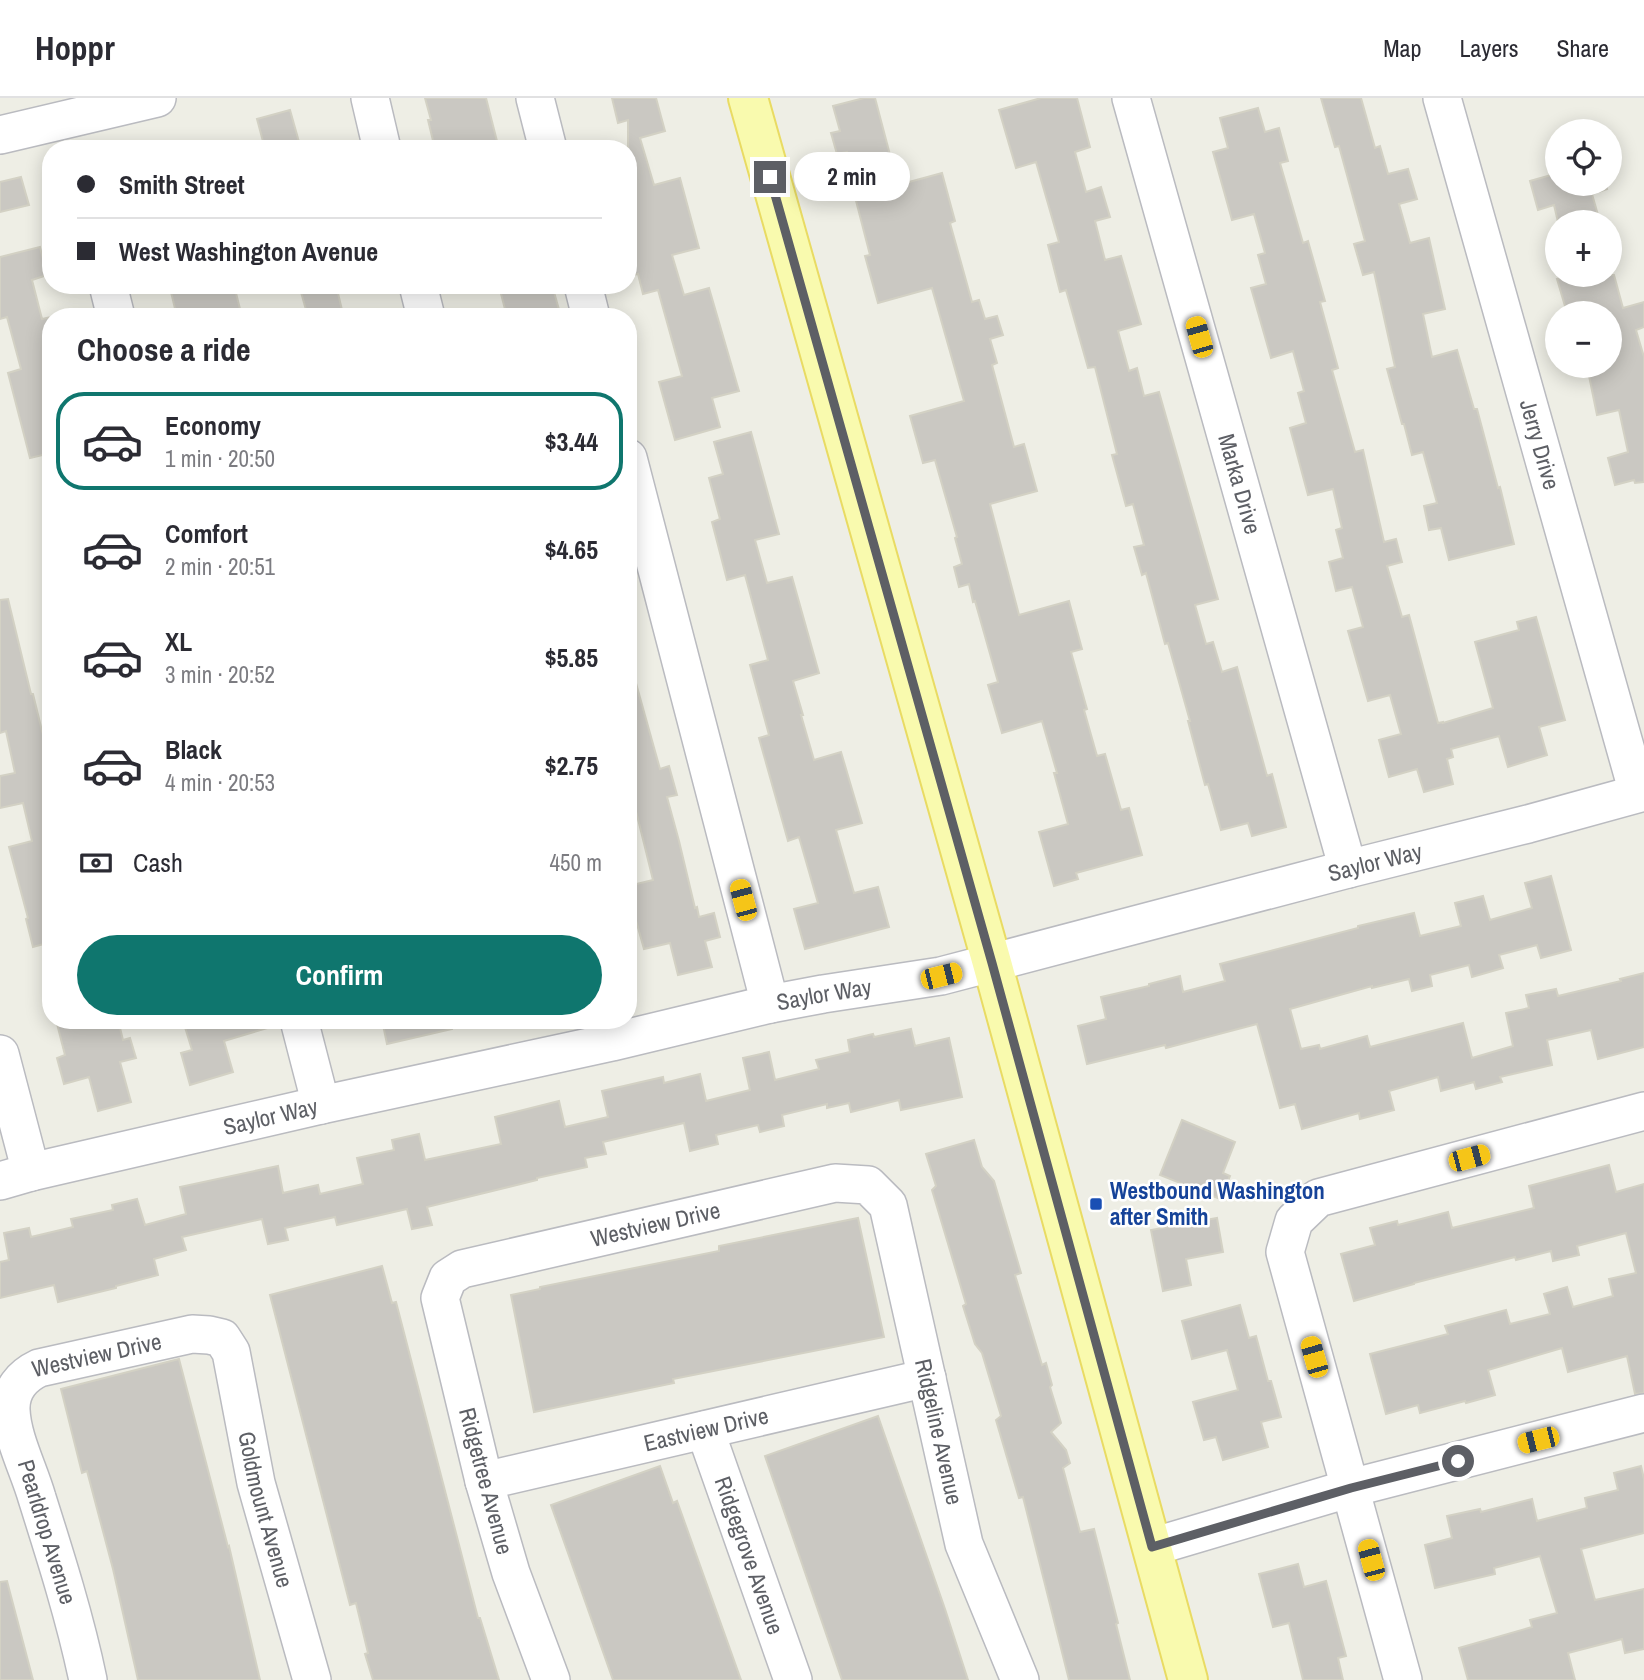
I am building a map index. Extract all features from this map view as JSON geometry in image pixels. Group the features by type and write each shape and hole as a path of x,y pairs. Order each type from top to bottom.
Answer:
{"main road":[{"path":"748,98 992,963 1188,1680"}],"street":[{"path":"0,135 69,134 157,98"},
{"path":"370,98 380,140"},
{"path":"534,98 546,140"},
{"name":"Marka Drive","path":"1131,98 1348,869"},
{"name":"Jerry Drive","path":"1442,98 1641,792"},
{"path":"637,492 771,1004"},
{"name":"Saylor Way","path":"637,1026 941,976 1528,824 1641,792"},
{"path":"301,1029 321,1105"},
{"name":"Saylor Way","path":"16,1176 321,1105 610,1031"},
{"path":"0,1054 16,1176"},
{"path":"1403,1680 1285,1252 1294,1221 1318,1198 1644,1111"},
{"name":"Westview Drive","path":"448,1278 462,1269 835,1183 868,1185"},
{"name":"Ridgeline Avenue","path":"868,1185 888,1205 964,1544 1020,1680"},
{"name":"Ridgetree Avenue","path":"448,1278 440,1298 484,1481 511,1573 551,1680"},
{"name":"Westview Drive","path":"17,1385 26,1374 39,1368 192,1334 222,1338"},
{"name":"Goldmount Avenue","path":"222,1338 231,1352 256,1483 312,1680"},
{"name":"Eastview Drive","path":"484,1481 927,1378"},
{"name":"Pearldrop Avenue","path":"17,1385 11,1407 14,1429 58,1566 88,1680"},
{"path":"1152,1547 1351,1488 1644,1413"},
{"name":"Ridgegrove Avenue","path":"705,1430 793,1680"}],"building":[{"path":"425,98 486,98 497,140 433,140 428,120 431,120"},
{"path":"612,98 656,98 665,131 640,138 654,185 680,178 699,248 672,255 684,295 709,288 739,391 712,398 720,427 675,440 659,382 682,376 658,290 643,294 637,274 637,140 628,140 628,120 618,123"},
{"path":"875,98 898,185 942,173 955,221 950,223 972,302 979,300 985,319 997,316 1003,335 990,339 997,363 992,365 1014,447 1024,444 1037,491 990,504 1019,615 1069,601 1082,649 1071,652 1097,756 1105,754 1121,810 1129,808 1142,855 1076,873 1078,879 1054,886 1039,832 1068,824 1042,721 1002,733 988,685 998,682 969,584 959,587 954,567 962,564 955,538 957,537 935,460 923,463 910,416 964,401 932,288 878,303 865,256 870,255 847,152 837,154 831,133 840,131 833,106"},
{"path":"1041,98 1077,98 1090,147 1075,152 1086,192 1101,187 1110,217 1095,221 1105,260 1121,256 1141,324 1118,331 1129,371 1137,368 1144,396 1159,392 1218,599 1195,605 1206,644 1213,642 1222,672 1237,667 1267,776 1272,774 1286,827 1252,836 1248,823 1221,830 1208,784 1205,785 1168,643 1165,644 1146,573 1142,575 1134,547 1144,545 1133,504 1126,506 1112,455 1117,454 1095,367 1088,368 1066,290 1060,292 1048,245 1059,242 1036,162 1016,168 999,110"},
{"path":"1321,98 1361,98 1375,148 1380,146 1388,174 1408,169 1417,199 1399,204 1410,243 1429,238 1445,309 1423,314 1432,357 1457,350 1474,409 1477,409 1498,488 1500,487 1514,544 1449,560 1441,528 1429,530 1424,506 1437,503 1423,452 1412,455 1402,424 1387,369 1395,367 1374,272 1363,275 1354,244 1365,241 1339,146 1335,147"},
{"path":"1258,108 1265,132 1279,128 1288,161 1280,163 1303,243 1308,241 1325,301 1320,302 1338,368 1332,370 1355,452 1363,450 1384,542 1396,539 1402,562 1387,566 1402,617 1409,615 1438,723 1493,708 1475,642 1519,630 1517,622 1536,617 1565,720 1539,727 1547,755 1508,767 1499,736 1451,749 1453,757 1447,759 1453,784 1424,792 1417,769 1389,777 1379,740 1401,734 1390,695 1368,701 1348,631 1363,627 1352,587 1336,591 1329,562 1343,558 1336,530 1342,528 1333,489 1308,495 1290,428 1306,423 1298,393 1304,391 1293,351 1271,358 1251,288 1266,284 1258,255 1265,253 1254,214 1232,220 1213,152 1228,148 1220,118"},
{"path":"290,110 298,140 263,140 257,119"},
{"path":"21,177 29,205 0,212 0,182"},
{"path":"1545,177 1545,196 1593,196 1597,210 1555,210 1554,205 1538,210 1530,181"},
{"path":"40,247 42,255 42,277 32,280 42,319 42,455 30,458 8,373 21,369 7,317 0,319 0,257"},
{"path":"1559,287 1617,287 1621,301 1563,301"},
{"path":"171,294 236,294 240,308 175,308"},
{"path":"302,294 338,294 342,308 305,308"},
{"path":"501,294 555,294 559,308 505,308"},
{"path":"1644,302 1644,327 1636,330 1644,357 1644,482 1635,483 1634,480 1615,485 1608,458 1628,452 1619,410 1597,415 1589,378 1622,378 1622,304 1623,308"},
{"path":"751,432 779,534 755,540 767,583 792,577 819,673 793,681 801,715 814,760 841,752 862,823 836,830 854,893 878,887 889,927 805,949 794,909 818,903 799,837 788,841 759,738 769,735 750,665 768,660 745,575 727,580 712,522 720,519 709,478 723,474 714,442"},
{"path":"8,599 42,731 42,944 33,947 9,847 32,841 23,803 0,808 0,776 15,773 6,731 0,733 0,600"},
{"path":"637,687 660,769 669,766 677,795 667,797 695,908 697,907 699,917 714,913 720,937 705,941 712,967 678,975 670,943 644,949 637,924 637,884 653,880 637,815"},
{"path":"1551,876 1571,950 1541,958 1537,945 1499,955 1503,968 1472,977 1469,965 1430,975 1432,986 1412,991 1409,979 1372,986 1290,1009 1301,1049 1319,1045 1320,1049 1367,1036 1370,1047 1463,1023 1472,1058 1513,1046 1506,1013 1529,1008 1526,995 1556,989 1558,996 1644,973 1644,1047 1598,1059 1591,1030 1547,1040 1552,1065 1500,1077 1502,1082 1476,1089 1474,1082 1441,1091 1438,1077 1389,1091 1394,1110 1360,1119 1359,1113 1302,1129 1295,1104 1280,1108 1257,1024 1166,1048 1165,1045 1087,1064 1078,1026 1106,1019 1101,997 1180,976 1183,992 1225,981 1220,964 1414,913 1420,936 1461,926 1455,903 1483,896 1490,920 1532,908 1525,883"},
{"path":"58,1029 120,1029 123,1040 130,1038 136,1058 120,1062 131,1102 98,1111 89,1077 64,1084 57,1058 65,1055"},
{"path":"186,1029 264,1029 224,1041 233,1072 190,1085 181,1053 192,1050"},
{"path":"384,1029 452,1029 387,1044"},
{"path":"911,1029 915,1046 949,1038 962,1097 901,1110 899,1100 851,1112 849,1103 827,1108 827,1104 782,1115 784,1126 760,1132 758,1125 716,1135 718,1144 690,1151 684,1123 603,1142 606,1154 585,1158 587,1167 427,1207 432,1225 412,1229 407,1209 337,1225 335,1217 285,1228 288,1240 268,1244 262,1219 182,1237 186,1250 154,1259 158,1275 116,1288 58,1302 54,1285 0,1298 0,1262 9,1260 4,1233 29,1228 31,1237 73,1227 71,1219 113,1210 112,1205 137,1199 145,1225 186,1214 180,1187 278,1166 283,1193 318,1185 320,1194 363,1184 357,1158 394,1150 392,1140 419,1134 425,1160 501,1144 495,1117 559,1101 565,1127 608,1117 602,1091 663,1077 664,1083 700,1074 706,1101 750,1090 743,1058 769,1052 775,1080 819,1069 816,1060 850,1052 848,1040"},
{"path":"1182,1120 1235,1142 1223,1173 1230,1176 1220,1199 1160,1175"},
{"path":"974,1140 982,1167 994,1181 1021,1273 1015,1275 1042,1365 1046,1363 1061,1423 1051,1432 1066,1450 1070,1463 1063,1468 1080,1532 1094,1529 1130,1680 1069,1680 1023,1497 1019,1498 996,1420 1001,1416 982,1353 975,1344 963,1306 966,1304 932,1190 936,1186 926,1154"},
{"path":"1609,1165 1616,1192 1644,1184 1644,1393 1635,1394 1627,1356 1568,1372 1562,1348 1488,1370 1495,1395 1420,1413 1418,1405 1386,1414 1370,1354 1448,1334 1445,1326 1506,1310 1510,1324 1550,1314 1544,1294 1567,1287 1573,1307 1613,1296 1609,1279 1636,1273 1626,1233 1577,1246 1579,1255 1553,1261 1551,1251 1516,1260 1515,1257 1354,1301 1341,1254 1375,1245 1370,1228 1397,1221 1398,1225 1448,1212 1452,1228 1534,1208 1529,1186"},
{"path":"858,1218 884,1337 673,1379 674,1383 534,1412 511,1295 719,1251 719,1246"},
{"path":"1217,1218 1223,1252 1186,1259 1191,1285 1163,1291 1151,1230"},
{"path":"382,1266 392,1303 396,1302 478,1618 499,1680 373,1680 365,1654 368,1653 356,1603 350,1605 270,1295"},
{"path":"1240,1305 1249,1338 1256,1336 1281,1417 1261,1422 1268,1447 1223,1460 1216,1437 1204,1440 1193,1402 1238,1390 1227,1350 1192,1359 1182,1321"},
{"path":"179,1359 229,1546 260,1680 138,1680 87,1471 82,1473 61,1389"},
{"path":"878,1416 968,1680 842,1680 765,1456"},
{"path":"660,1466 673,1503 677,1501 741,1680 613,1680 551,1505"},
{"path":"1641,1466 1644,1479 1644,1533 1581,1549 1595,1600 1644,1589 1644,1649 1625,1653 1622,1639 1568,1653 1575,1680 1468,1680 1459,1648 1532,1627 1530,1620 1557,1613 1540,1556 1494,1568 1495,1574 1435,1588 1425,1545 1452,1538 1447,1516 1480,1509 1481,1512 1532,1499 1537,1521 1587,1508 1585,1498 1618,1490 1614,1473"},
{"path":"1298,1564 1304,1587 1326,1581 1346,1656 1338,1658 1343,1680 1303,1680 1289,1623 1273,1627 1259,1574"},
{"path":"7,1581 33,1680 0,1680 0,1582"}],"place":[{"name":"Westbound Washington after Smith","path":"1096,1204"}],"route":[{"path":"770,177 992,963 1152,1547 1351,1488 1458,1461"}]}
